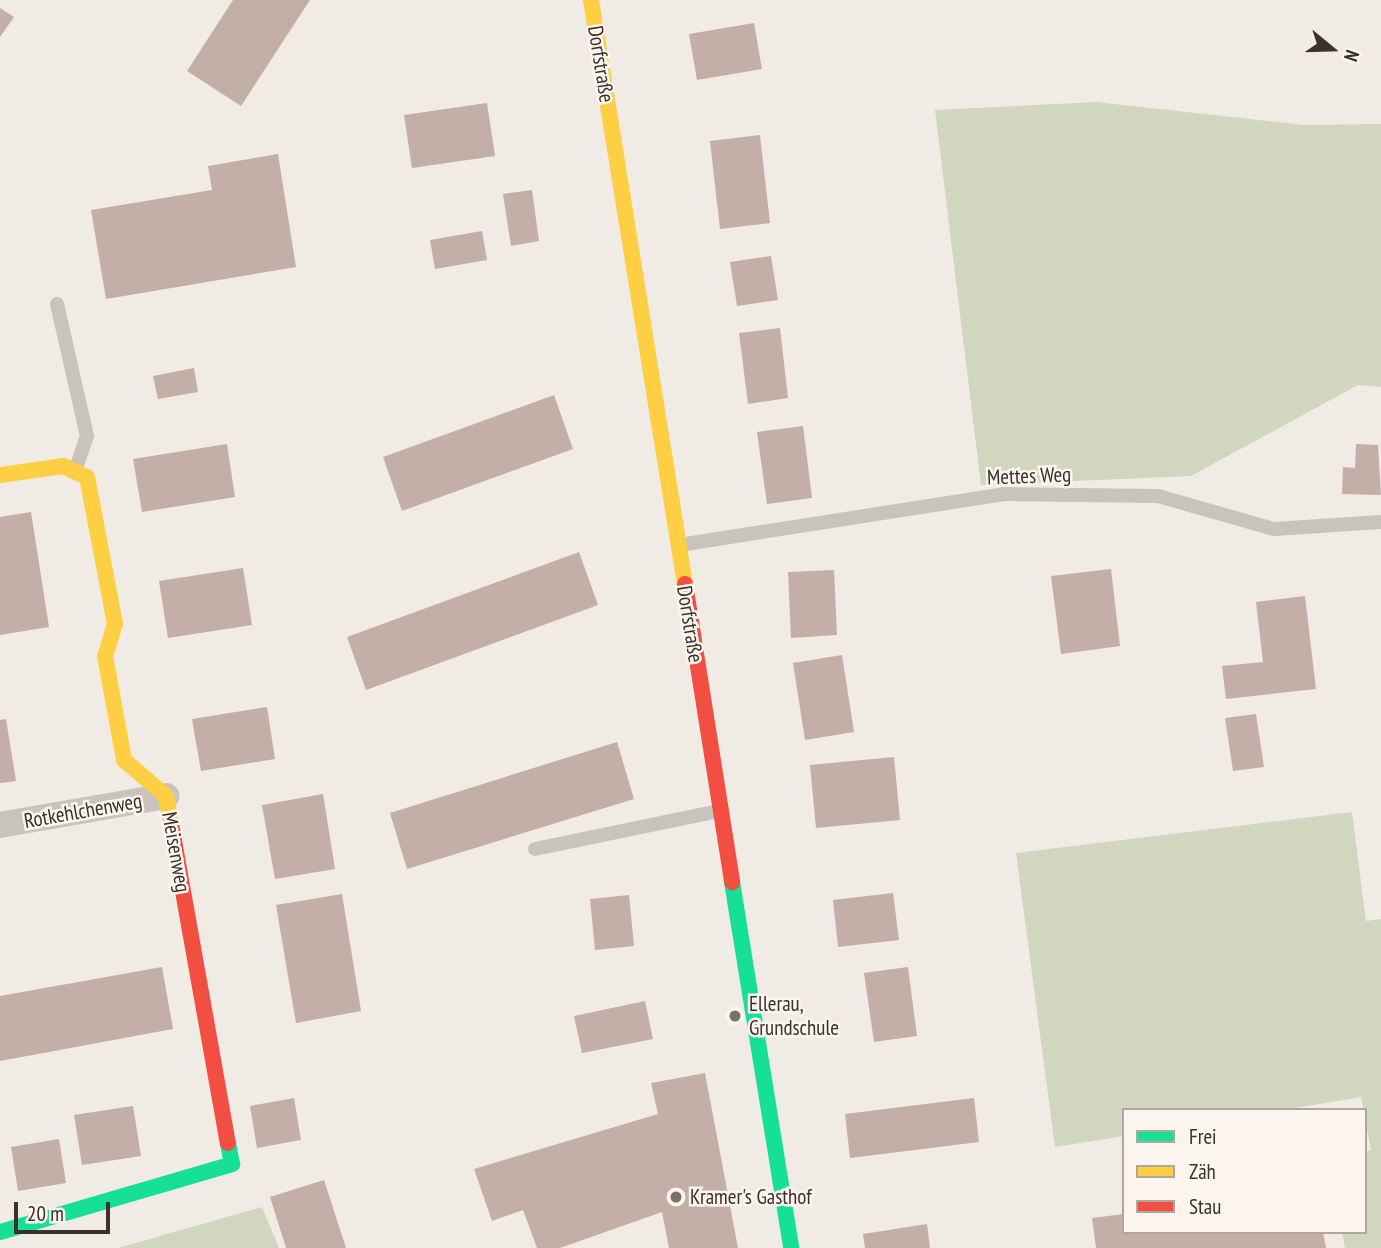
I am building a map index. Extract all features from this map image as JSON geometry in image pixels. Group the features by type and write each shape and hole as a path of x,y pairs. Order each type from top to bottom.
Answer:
{"street":[{"name":"Dorfstraße","path":"591,0 791,1248"},
{"path":"0,475 63,466 81,474"},
{"name":"Meisenweg","path":"0,1232 232,1164 166,796 149,777 124,760 105,656 116,624 81,474"},
{"name":"Rotkehlchenweg","path":"0,825 166,796"}],"lane":[{"path":"57,304 87,436 81,474"},
{"name":"Mettes Weg","path":"678,545 1004,494 1158,496 1274,529 1381,522"},
{"path":"535,849 720,810"}],"green space":[{"path":"1096,102 1304,125 1381,124 1381,387 1358,385 1191,476 981,485 935,110"},
{"path":"1352,812 1366,921 1381,919 1381,1248 1345,1248 1342,1234 1367,1234 1367,1151 1371,1150 1367,1108 1363,1108 1361,1097 1295,1108 1122,1108 1122,1136 1055,1147 1016,853"},
{"path":"262,1207 279,1248 118,1248"}],"building":[{"path":"233,0 310,0 241,106 187,71"},
{"path":"0,8 14,17 0,37"},
{"path":"754,23 762,69 697,80 689,34"},
{"path":"487,103 495,156 412,168 404,115"},
{"path":"760,135 770,223 720,229 710,141"},
{"path":"278,154 296,267 106,299 91,210 212,190 208,166"},
{"path":"532,190 539,241 511,246 503,194"},
{"path":"482,231 487,260 435,269 430,240"},
{"path":"771,256 778,300 737,306 730,262"},
{"path":"780,328 788,398 748,404 739,333"},
{"path":"194,368 198,392 158,399 153,376"},
{"path":"554,395 573,449 402,511 383,457"},
{"path":"803,426 812,498 767,504 757,432"},
{"path":"227,444 235,497 142,512 133,459"},
{"path":"1356,444 1378,445 1381,495 1342,494 1343,467 1355,468"},
{"path":"31,512 49,627 0,635 0,517"},
{"path":"579,552 598,605 366,690 347,637"},
{"path":"243,568 252,625 168,638 159,581"},
{"path":"1111,569 1120,646 1061,654 1051,576"},
{"path":"834,570 837,635 791,638 788,572"},
{"path":"1305,596 1316,689 1226,699 1222,666 1263,662 1256,602"},
{"path":"842,655 854,732 805,740 793,663"},
{"path":"267,707 275,759 201,771 192,719"},
{"path":"1256,714 1264,767 1233,771 1225,718"},
{"path":"6,719 16,781 0,783 0,720"},
{"path":"617,742 634,799 407,869 390,813"},
{"path":"894,757 900,820 816,828 810,765"},
{"path":"323,794 335,869 275,879 262,805"},
{"path":"893,893 899,940 838,947 833,900"},
{"path":"342,894 361,1011 296,1023 276,905"},
{"path":"629,895 634,946 595,950 590,899"},
{"path":"162,967 173,1029 0,1061 0,996"},
{"path":"908,967 917,1036 874,1042 864,973"},
{"path":"645,1001 653,1039 582,1053 574,1016"},
{"path":"705,1073 738,1248 669,1248 662,1212 560,1248 537,1248 523,1210 492,1221 474,1169 658,1114 651,1083"},
{"path":"294,1098 301,1140 257,1148 250,1106"},
{"path":"974,1098 979,1142 850,1158 845,1114"},
{"path":"133,1106 141,1156 82,1165 74,1115"},
{"path":"59,1139 66,1183 18,1191 11,1147"},
{"path":"324,1180 346,1248 286,1248 270,1197"},
{"path":"1122,1214 1122,1234 1323,1234 1326,1248 1096,1248 1092,1218"},
{"path":"927,1224 930,1248 865,1248 863,1234"}],"traffic: fast":[{"path":"732,882 791,1248"},
{"path":"0,1232 232,1164 228,1143"}],"traffic: slow":[{"path":"591,0 685,584"},
{"path":"0,475 63,466 87,477 115,624 105,656 124,760 166,796 171,824"}],"traffic: jam":[{"path":"685,584 732,882"},
{"path":"171,824 228,1143"}],"place":[{"name":"Ellerau, Grundschule","path":"735,1016"},
{"name":"Kramer's Gasthof","path":"676,1197"}]}
